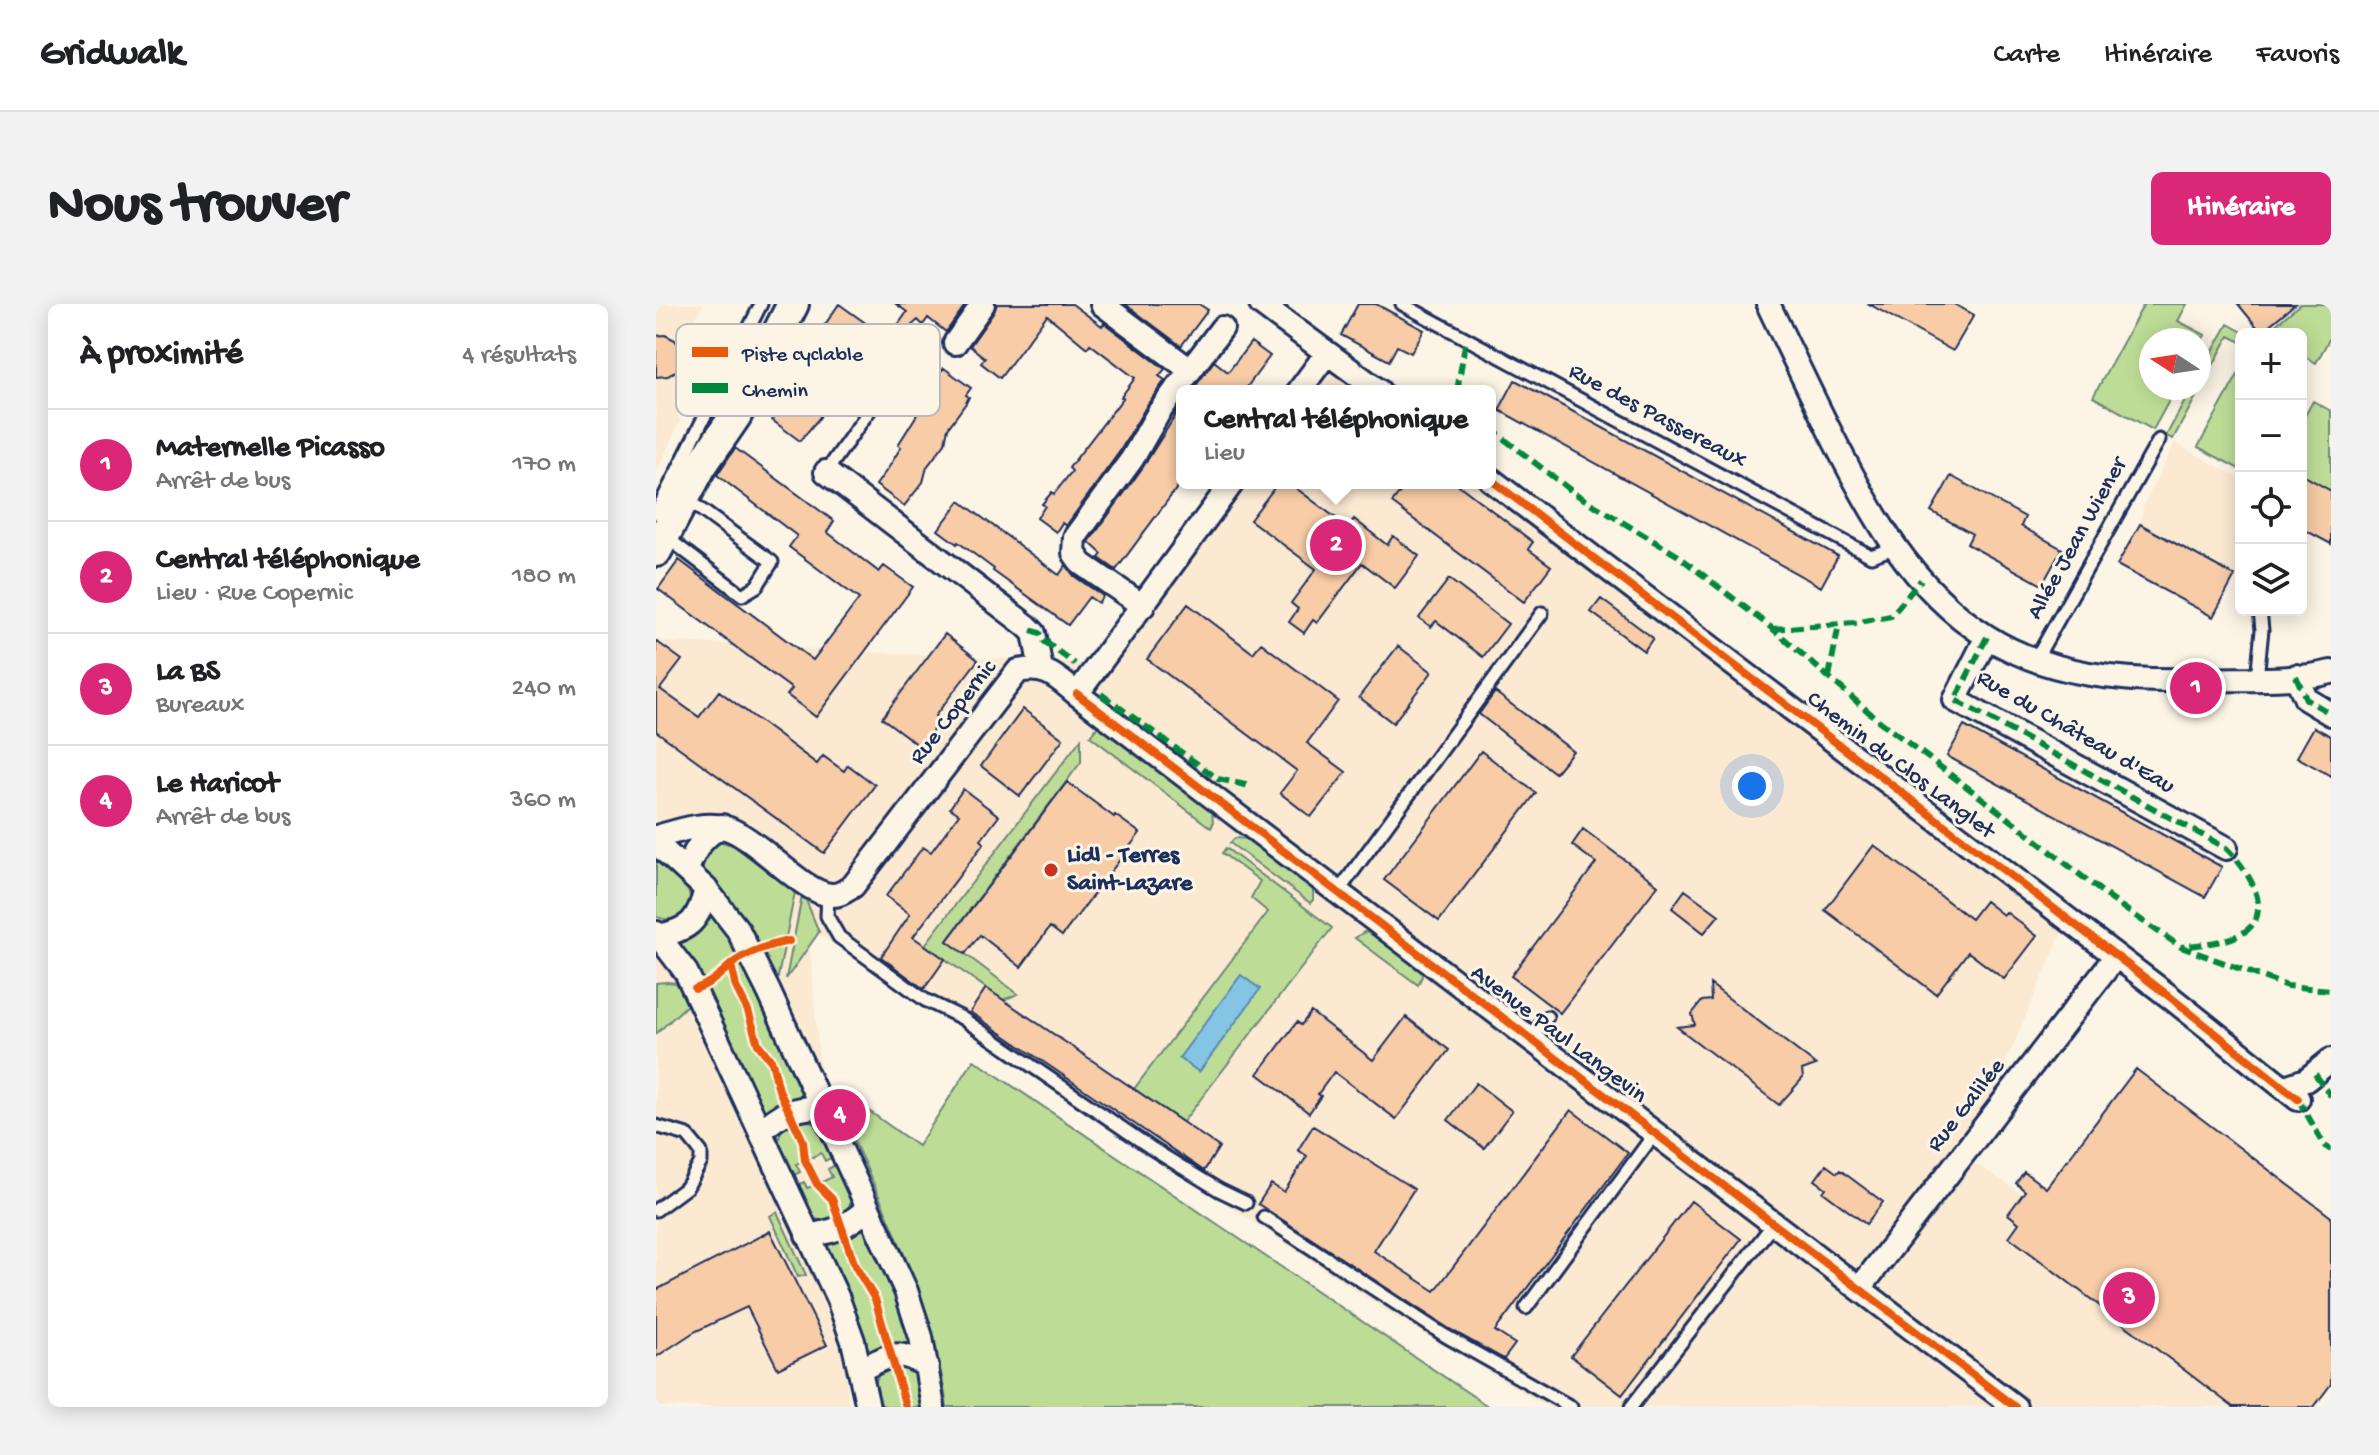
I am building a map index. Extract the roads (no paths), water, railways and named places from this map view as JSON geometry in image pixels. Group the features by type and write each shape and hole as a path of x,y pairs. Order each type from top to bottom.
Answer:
{"street":[{"path":"783,324 793,304"},
{"path":"955,343 983,304"},
{"path":"1102,304 1190,370"},
{"path":"1261,304 1371,385"},
{"name":"Rue du Château d'Eau","path":"1768,304 1852,476 1894,548 1937,595 1987,637 2036,659 2107,678 2257,678 2331,672"},
{"path":"1179,385 1222,328"},
{"path":"1303,385 1327,353"},
{"path":"1143,606 1082,564 1073,546 1075,537 1132,459 1176,389"},
{"path":"659,533 735,416"},
{"path":"826,472 1031,630 1041,669 1077,694 1228,489"},
{"name":"Chemin du Clos Langlet","path":"1496,484 2291,1093 2331,1060"},
{"name":"Rue du Château d'Eau","path":"1987,637 1955,700 2226,848"},
{"name":"Rue Copernic","path":"828,895 840,895 853,886 1018,671 1041,669"},
{"path":"2296,676 2306,699 2331,714"},
{"name":"Avenue Paul Langevin","path":"1077,694 2015,1407"},
{"path":"828,895 814,889 740,834 722,826 701,826 656,840 706,889 738,930 769,992 906,1291 921,1337 933,1407"},
{"path":"687,870 694,850 706,835 722,826"},
{"path":"706,889 693,923 680,931 658,935 686,972 838,1299 861,1369 868,1407"},
{"name":"Rue Galilée","path":"1860,1288 2116,956"},
{"path":"761,1131 778,1115 820,1106"},
{"path":"807,1235 842,1229 868,1208"},
{"path":"861,1369 899,1354 908,1355 927,1366"}],"lane":[{"path":"752,324 761,304"},
{"name":"Rue des Passereaux","path":"1402,304 1871,556 1894,548"},
{"path":"684,498 772,562 757,586 742,595 659,533 711,416"},
{"path":"826,472 865,416"},
{"name":"Allée Jean Wiener","path":"2036,659 2159,440"},
{"path":"1338,892 1542,613"},
{"path":"2257,678 2261,616"},
{"path":"828,895 827,916 839,937 925,1000 962,1018 1154,1150 1246,1203"},
{"path":"1530,1039 1547,1017"},
{"path":"656,1126 687,1135 701,1152 701,1162 687,1187 656,1210"},
{"path":"1526,1308 1655,1133"},
{"path":"1264,1217 1444,1335 1571,1407"},
{"path":"1631,1407 1774,1222"}],"water":[{"path":"1241,975 1260,989 1199,1072 1179,1058"}],"place":[{"name":"Central téléphonique","path":"1336,545"},
{"name":"Maternelle Picasso","path":"2196,688"},
{"name":"Lidl - Terres Saint-Lazare","path":"1051,870"},
{"name":"Le Haricot","path":"840,1115"},
{"name":"La BS","path":"2129,1298"}]}
